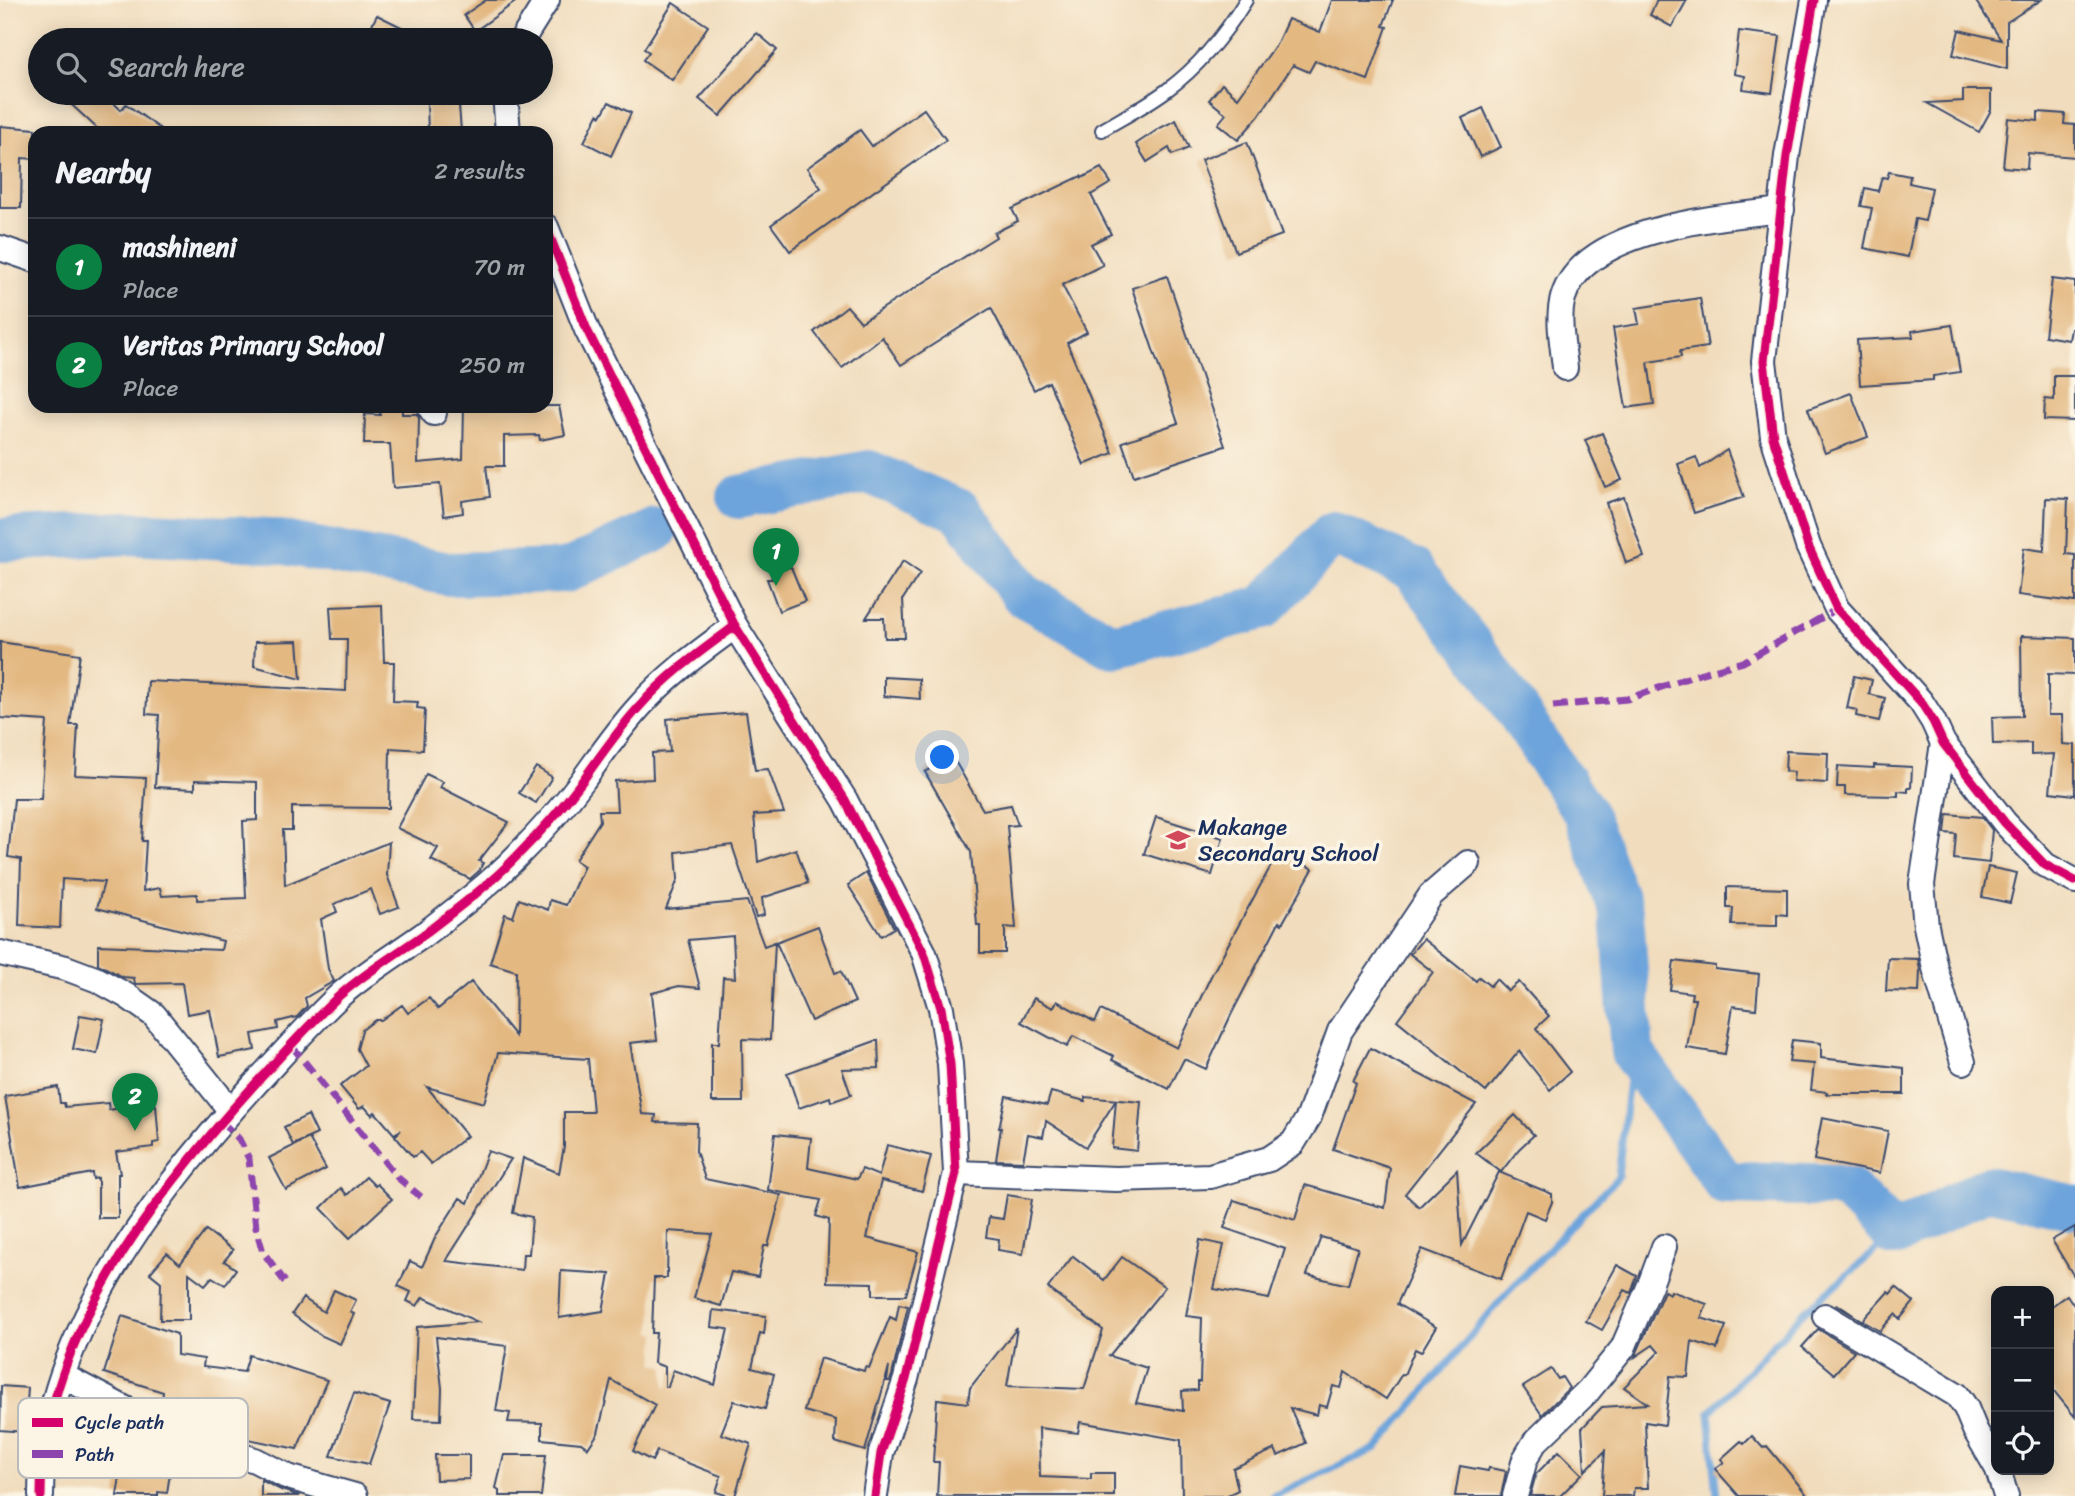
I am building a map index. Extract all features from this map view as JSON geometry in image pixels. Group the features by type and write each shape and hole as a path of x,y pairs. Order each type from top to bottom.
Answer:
{"street":[{"path":"530,28 547,0"},
{"path":"1814,0 1787,156 1764,361 1773,437 1808,546 1837,609 1921,702 1943,743 1979,792 2027,848 2045,864 2075,881"},
{"path":"506,105 507,126"},
{"path":"1565,368 1563,299 1573,278 1592,259 1639,235 1691,221 1782,210"},
{"path":"553,245 587,330 735,626 845,800 924,953 941,1008 950,1064 956,1172 906,1379 881,1453 874,1496"},
{"path":"0,248 28,258"},
{"path":"56,1398 83,1321 106,1277 158,1203 231,1111 340,996 422,935 515,859 582,782 607,745 639,706 676,669 735,626"},
{"path":"1943,743 1922,884 1926,926 1935,968 1963,1062"},
{"path":"956,1172 1116,1179 1210,1176 1269,1159 1293,1143 1309,1117 1340,1031 1431,895 1468,863"},
{"path":"0,953 66,968 98,980 136,1002 154,1015 231,1111"},
{"path":"1515,1496 1525,1459 1535,1442 1588,1391 1623,1348 1664,1247"},
{"path":"1825,1316 1957,1395 1991,1458"},
{"path":"63,1376 105,1398"},
{"path":"248,1458 288,1477 355,1496"},
{"path":"1999,1475 2006,1496"},
{"path":"40,1496 41,1478"}],"lane":[{"path":"1102,130 1166,91 1193,68 1217,42 1246,0"}],"building":[{"path":"486,0 518,0 479,28 473,28 464,15"},
{"path":"1332,0 1393,0 1383,26 1387,27 1368,80 1315,61 1309,72 1293,65 1259,116 1238,140 1218,124 1226,114 1209,100 1222,84 1238,98 1277,43 1288,19 1320,32"},
{"path":"1657,0 1687,0 1672,27 1650,15"},
{"path":"1975,0 2041,0 2007,22 2007,69 1953,55 1959,30 2001,40"},
{"path":"673,3 708,26 672,80 643,60 649,52 644,49"},
{"path":"377,15 404,28 370,28"},
{"path":"1739,31 1780,36 1772,93 1743,89 1745,76 1734,74"},
{"path":"757,33 777,50 720,116 699,99"},
{"path":"1963,90 1991,90 1991,110 1979,132 1927,103 1963,101"},
{"path":"609,102 631,113 611,156 584,142 598,114 601,116"},
{"path":"72,105 116,105 121,110 127,105 156,126 94,126"},
{"path":"427,105 459,105 461,126 428,126"},
{"path":"1483,108 1501,147 1480,157 1462,118"},
{"path":"924,109 946,140 790,251 771,225 821,188 807,168 860,130 872,146"},
{"path":"2038,112 2065,114 2064,124 2075,125 2075,157 2028,153 2027,169 2003,167 2008,118 2038,121"},
{"path":"1176,120 1189,148 1172,155 1169,148 1147,162 1136,144"},
{"path":"0,126 28,128 28,158 22,158 21,208 0,208"},
{"path":"1247,142 1282,235 1236,252 1201,160"},
{"path":"1101,168 1111,183 1091,195 1111,234 1091,244 1103,265 1062,285 1087,332 1067,343 1113,453 1084,465 1049,382 1034,390 991,308 901,365 882,337 842,368 814,332 847,306 861,322 996,237 994,233 1018,221 1012,209"},
{"path":"1889,172 1910,176 1909,183 1932,188 1925,221 1915,219 1908,257 1864,248 1872,208 1861,206 1865,188 1878,191 1882,177 1887,178"},
{"path":"1167,276 1225,446 1134,476 1122,442 1178,423 1132,288"},
{"path":"2052,279 2075,282 2075,329 2071,329 2069,340 2045,336"},
{"path":"1700,298 1708,347 1680,351 1681,357 1648,362 1654,404 1626,408 1613,328 1639,324 1636,308"},
{"path":"1952,325 1960,372 1933,376 1933,380 1860,385 1857,340 1913,337 1912,331"},
{"path":"2054,376 2075,376 2075,421 2044,420 2045,399 2054,400"},
{"path":"1851,393 1868,437 1825,453 1808,409"},
{"path":"553,406 559,406 565,435 540,440 539,435 504,436 504,466 486,466 490,497 462,501 463,513 444,516 440,484 393,488 390,444 364,444 365,414 417,414 418,463 463,459 464,413 553,413"},
{"path":"1602,433 1622,480 1605,487 1585,440"},
{"path":"1727,450 1744,497 1694,513 1678,464 1696,457 1700,468"},
{"path":"1624,497 1644,557 1626,563 1606,503"},
{"path":"2046,498 2068,499 2066,554 2075,555 2075,602 2018,595 2024,548 2044,551"},
{"path":"903,561 920,573 903,599 905,638 885,638 884,618 866,618"},
{"path":"791,567 805,601 779,611 767,579 772,579 771,570"},
{"path":"382,605 384,662 394,662 393,701 418,702 417,708 425,709 423,750 390,748 389,808 292,807 292,830 283,830 285,885 389,842 387,875 399,907 380,914 371,889 334,904 337,912 321,919 328,969 334,981 305,998 307,1006 297,1017 277,1022 278,1029 252,1034 255,1050 219,1057 210,1010 187,1014 182,983 135,984 134,978 123,977 98,964 98,945 221,950 223,941 97,908 104,882 62,879 60,928 19,926 21,859 8,857 14,799 41,799 47,721 0,718 0,642 80,654 70,725 78,725 75,775 146,778 142,841 146,841 143,891 160,888 162,896 197,894 197,900 246,898 243,821 257,820 257,782 195,780 195,789 155,787 159,715 146,714 148,681 346,691 347,639 332,639 330,607"},
{"path":"2021,636 2075,638 2075,675 2048,674 2048,715 2062,715 2063,744 2075,745 2075,795 2050,792 2054,754 2031,755 2031,743 1993,744 1992,717 2022,716"},
{"path":"298,641 301,679 254,666 255,642"},
{"path":"1854,676 1872,680 1869,694 1885,698 1879,721 1856,716 1857,710 1847,708"},
{"path":"884,677 919,679 920,699 884,696"},
{"path":"746,712 755,770 768,769 784,813 754,815 758,862 796,849 808,883 762,898 764,915 756,917 732,845 676,852 678,879 666,909 747,901 764,946 775,942 770,1040 742,1039 743,1102 712,1102 712,1043 719,1043 723,977 735,978 733,936 688,940 700,988 679,986 652,993 657,1040 630,1043 642,1114 656,1115 655,1122 697,1123 696,1151 705,1179 781,1195 768,1246 764,1246 758,1277 731,1272 721,1306 694,1298 712,1234 668,1231 667,1278 654,1278 654,1363 665,1367 665,1387 668,1387 673,1370 715,1385 728,1329 711,1327 713,1310 766,1316 764,1334 760,1333 752,1368 774,1374 765,1409 734,1401 721,1434 751,1444 735,1496 716,1492 721,1476 657,1451 652,1461 633,1451 655,1405 611,1380 598,1433 588,1448 581,1443 542,1439 542,1423 508,1422 510,1413 496,1411 507,1346 436,1337 442,1388 441,1420 413,1419 417,1327 478,1322 423,1297 417,1306 407,1301 411,1292 398,1286 410,1261 422,1267 436,1236 460,1198 468,1203 488,1151 511,1159 446,1261 522,1270 523,1254 529,1254 532,1217 513,1213 523,1158 559,1173 564,1147 564,1112 593,1112 588,1059 498,1053 484,1103 427,1087 467,1136 431,1164 420,1152 413,1157 395,1136 401,1130 394,1134 375,1112 372,1115 364,1106 359,1109 340,1086 366,1066 357,1049 362,1030 402,1005 408,1013 429,998 438,1009 471,982 515,1036 516,971 490,963 505,914 513,917 519,899 548,910 550,900 566,905 584,866 575,860 600,821 599,811 617,811 615,781 653,779 652,753 670,752 667,719","holes":["561,1271 610,1274 603,1311 559,1318"]},
{"path":"1786,751 1828,753 1827,783 1793,781 1794,772 1785,771"},
{"path":"952,756 983,810 1011,805 1018,825 1007,826 1016,928 1005,927 1005,953 980,953 980,925 977,925 971,852 925,772"},
{"path":"1874,765 1912,767 1911,788 1908,788 1908,792 1898,791 1898,796 1845,795 1845,787 1837,787 1838,766 1874,768"},
{"path":"536,767 552,777 536,803 519,793"},
{"path":"426,774 443,782 440,787 509,822 479,861 483,863 479,871 470,879 431,860 438,848 397,828"},
{"path":"1947,814 1982,817 1992,830 1989,863 1954,859 1956,834 1945,833"},
{"path":"1156,817 1223,838 1212,875 1144,854"},
{"path":"1279,851 1313,869 1282,924 1279,922 1206,1069 1184,1059 1169,1089 1112,1060 1114,1056 1073,1036 1067,1047 1021,1022 1034,998 1053,1008 1057,1001 1095,1022 1101,1010 1177,1048 1211,976"},
{"path":"1988,867 2017,873 2010,903 1982,897"},
{"path":"866,873 894,928 881,936 848,885"},
{"path":"1727,887 1787,889 1787,915 1777,914 1777,926 1732,925 1733,908 1727,908"},
{"path":"818,926 835,973 841,971 855,1002 811,1021 776,942"},
{"path":"1423,939 1476,981 1479,977 1490,986 1496,979 1508,991 1519,982 1549,1016 1536,1028 1570,1072 1550,1090 1519,1051 1486,1092 1397,1020 1433,972 1410,954"},
{"path":"1888,958 1918,959 1919,992 1886,991"},
{"path":"1674,961 1759,974 1756,1009 1733,1006 1725,1054 1687,1048 1695,999 1691,999 1692,993 1670,990"},
{"path":"80,1015 104,1019 97,1054 73,1049"},
{"path":"878,1040 879,1068 842,1069 851,1095 831,1102 830,1097 799,1108 787,1073"},
{"path":"1792,1040 1821,1043 1821,1058 1904,1068 1904,1094 1826,1094 1827,1092 1811,1090 1814,1064 1789,1062"},
{"path":"1370,1048 1476,1104 1405,1194 1419,1207 1457,1170 1462,1245 1499,1172 1552,1194 1552,1202 1545,1219 1526,1211 1501,1279 1422,1249 1397,1304 1436,1327 1421,1352 1415,1349 1404,1375 1402,1374 1386,1399 1345,1372 1341,1388 1333,1386 1327,1407 1319,1405 1317,1415 1290,1408 1306,1443 1278,1456 1275,1449 1233,1468 1238,1490 1226,1496 1182,1496 1181,1440 1080,1422 1078,1433 1039,1428 1040,1477 1091,1479 1091,1473 1114,1473 1114,1496 937,1496 939,1462 933,1462 937,1399 968,1403 970,1388 1017,1328 1007,1386 1084,1389 1103,1330 1048,1288 1073,1256 1104,1280 1122,1257 1165,1287 1109,1356 1147,1368 1136,1403 1183,1411 1182,1391 1198,1390 1200,1382 1202,1318 1186,1316 1200,1240 1224,1245 1214,1289 1269,1299 1285,1249 1224,1228 1234,1200 1295,1220 1305,1185 1385,1208 1390,1168 1333,1149 1356,1083 1353,1081","holes":["1321,1237 1358,1248 1348,1285 1307,1275"]},
{"path":"58,1087 60,1103 64,1103 65,1107 108,1103 109,1110 148,1103 148,1106 156,1105 159,1142 153,1143 153,1147 116,1152 120,1174 118,1218 98,1218 98,1178 93,1179 92,1173 20,1187 5,1096"},
{"path":"1051,1092 1085,1101 1085,1097 1141,1102 1137,1151 1112,1148 1116,1100 1086,1147 1046,1121 1043,1137 1028,1134 1023,1161 996,1160 1006,1096 1047,1105"},
{"path":"308,1115 317,1134 293,1145 284,1127"},
{"path":"1515,1115 1534,1135 1501,1172 1476,1153"},
{"path":"1822,1118 1888,1131 1880,1173 1814,1160"},
{"path":"775,1134 811,1138 808,1168 857,1179 862,1169 879,1176 887,1145 931,1156 922,1191 881,1181 867,1238 918,1252 906,1295 873,1295 873,1283 827,1282 829,1220 816,1216 821,1200 768,1190"},
{"path":"309,1138 326,1169 286,1190 269,1158"},
{"path":"366,1177 392,1199 350,1238 321,1208 341,1188 347,1195"},
{"path":"1007,1195 1032,1199 1023,1254 998,1250 999,1239 986,1237 989,1217 1003,1219"},
{"path":"2075,1227 2075,1278 2052,1240"},
{"path":"206,1230 233,1250 224,1261 236,1269 225,1285 212,1277 205,1285 189,1273 189,1320 160,1320 161,1282 150,1273 167,1253 180,1264"},
{"path":"1617,1265 1637,1276 1631,1293 1625,1290 1602,1330 1586,1321"},
{"path":"1896,1287 1914,1302 1900,1319 1895,1314 1880,1331 1862,1321 1888,1292 1890,1294"},
{"path":"334,1290 356,1300 350,1312 354,1314 340,1344 320,1335 292,1314 303,1298 324,1312"},
{"path":"1664,1291 1707,1304 1701,1318 1726,1326 1717,1349 1692,1341 1688,1377 1670,1376 1665,1425 1645,1422 1648,1488 1634,1488 1633,1496 1602,1496 1605,1451 1585,1471 1582,1428 1602,1407 1648,1404 1624,1387 1659,1352 1653,1345 1635,1357"},
{"path":"2067,1295 2075,1307 2075,1417 2054,1391 2054,1304"},
{"path":"899,1304 908,1306 892,1375 890,1381 887,1381 889,1367 865,1451 835,1442 836,1420 804,1411 820,1358 864,1371 865,1367 869,1368 890,1317 896,1320"},
{"path":"122,1316 177,1334 177,1355 204,1359 203,1367 244,1372 249,1355 327,1380 297,1449 248,1439 248,1398 162,1398 163,1392 104,1373"},
{"path":"1818,1329 1854,1351 1834,1374 1802,1347"},
{"path":"1551,1369 1558,1379 1562,1377 1569,1388 1542,1415 1523,1387"},
{"path":"1,1386 28,1388 27,1398 18,1398 18,1431 0,1430"},
{"path":"354,1393 390,1404 369,1464 331,1456"},
{"path":"1752,1436 1763,1448 1767,1446 1808,1496 1739,1496 1715,1469 1724,1462 1721,1459 1741,1441 1744,1444"},
{"path":"1559,1451 1582,1474 1560,1496 1530,1496 1536,1474"},
{"path":"435,1455 469,1455 469,1479 436,1480"},
{"path":"504,1455 546,1455 541,1496 499,1496 499,1490 496,1488"},
{"path":"1460,1466 1506,1471 1501,1496 1455,1496"},
{"path":"120,1478 169,1478 167,1493 158,1492 158,1496 117,1496"},
{"path":"261,1480 281,1490 300,1496 261,1496"}],"waterway":[{"path":"739,497 869,472 960,511 1023,595 1113,646 1263,608 1333,533 1412,569 1485,663 1585,813 1622,914 1632,1052 1725,1183 1845,1186 1894,1235 1988,1188 2075,1207"},
{"path":"0,540 129,533 269,540 449,574 566,571 656,530"},
{"path":"1273,1496 1377,1448 1504,1296 1618,1177 1632,1052"},
{"path":"1717,1496 1709,1413 1802,1314 1894,1235"}],"marked path":[{"path":"1553,706 1627,699 1743,662 1837,609"},
{"path":"291,1045 397,1177 421,1197"},
{"path":"221,1121 239,1139 249,1159 256,1228 263,1252 285,1282"}],"cycle path":[{"path":"1814,0 1787,156 1764,361 1773,437 1808,546 1837,609 1921,702 1943,743 2005,823 2045,865 2075,881"},
{"path":"553,245 587,330 735,626 845,800 924,953 941,1008 950,1064 956,1173 906,1379 881,1453 875,1496"},
{"path":"56,1398 82,1326 111,1272 144,1221 218,1126 339,996 423,935 505,868 559,810 650,695 735,626"},
{"path":"41,1496 43,1478"}],"place":[{"name":"mashineni","path":"776,586"},
{"name":"Makange Secondary School","path":"1178,840"},
{"name":"Veritas Primary School","path":"135,1131"}]}
